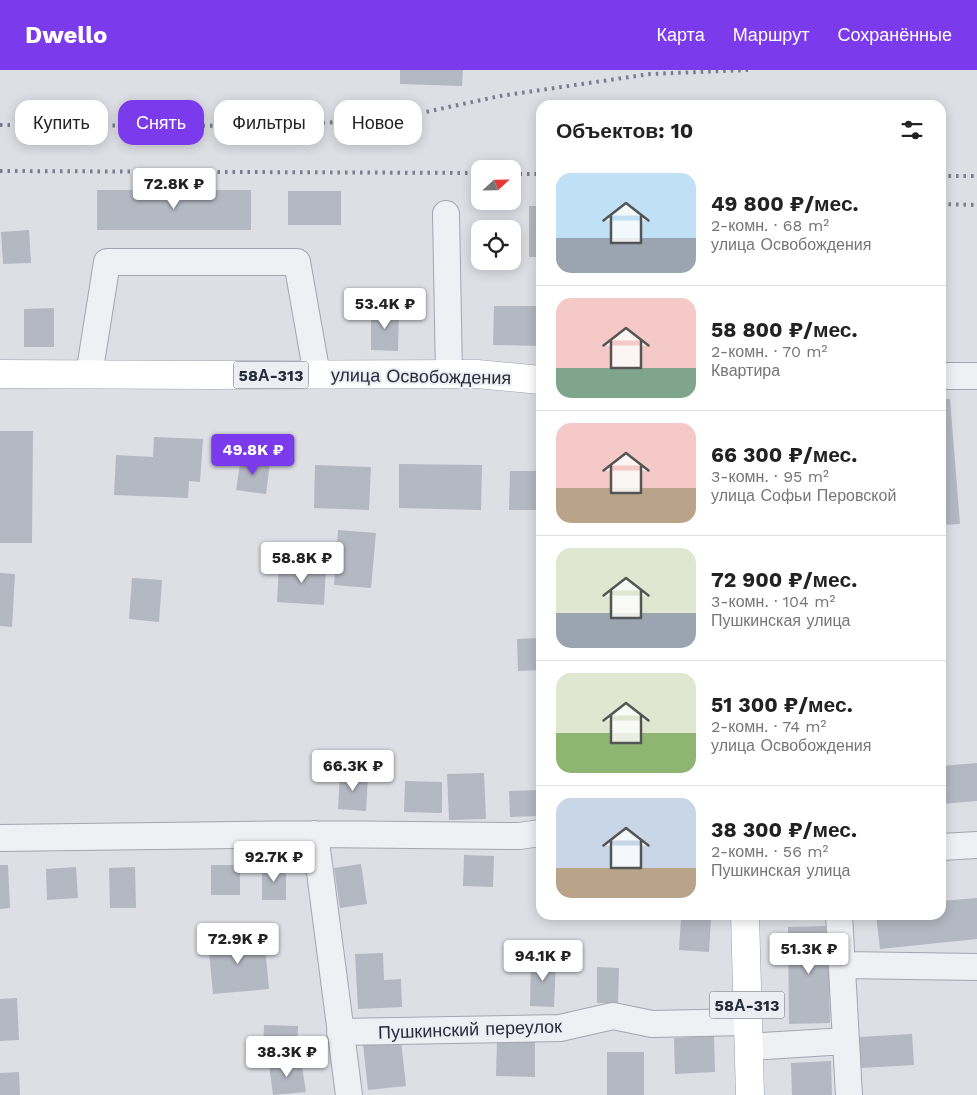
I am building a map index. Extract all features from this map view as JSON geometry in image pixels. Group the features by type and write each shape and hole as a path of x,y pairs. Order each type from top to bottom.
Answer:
{"main road":[{"name":"улица Освобождения","path":"0,374 477,374 536,380"},
{"name":"58А-313","path":"745,920 750,1095"}],"street":[{"path":"446,214 449,374"},
{"path":"89,375 107,262 297,262 316,375"},
{"path":"946,376 977,376"},
{"path":"0,838 315,834 519,836 536,834"},
{"path":"315,834 349,1095"},
{"path":"946,847 977,845"},
{"path":"840,920 849,1095"},
{"path":"842,965 977,967"},
{"name":"Пушкинский переулок","path":"340,1032 560,1028 613,1016 652,1024 748,1034 846,1040"}],"building":[{"path":"400,70 463,70 462,86 400,84"},
{"path":"97,190 251,190 251,230 97,230"},
{"path":"288,191 341,191 341,225 288,225"},
{"path":"529,206 536,206 536,257 529,257"},
{"path":"29,230 31,263 3,264 1,232"},
{"path":"494,306 536,306 536,346 493,345"},
{"path":"54,308 54,347 24,347 24,309"},
{"path":"371,310 399,311 398,351 371,350"},
{"path":"946,399 950,399 960,524 946,525"},
{"path":"0,431 33,431 32,543 0,543"},
{"path":"154,437 203,439 200,482 189,481 188,498 114,495 116,455 153,457"},
{"path":"241,458 270,462 266,494 236,490"},
{"path":"399,464 482,465 481,510 399,508"},
{"path":"315,465 371,467 369,510 314,508"},
{"path":"510,471 536,471 536,510 509,510"},
{"path":"338,530 376,533 371,588 334,585"},
{"path":"279,564 326,567 324,605 277,602"},
{"path":"0,573 15,574 12,627 0,626"},
{"path":"132,578 162,580 159,622 129,619"},
{"path":"536,638 536,670 518,671 517,639"},
{"path":"977,763 977,801 946,804 946,766"},
{"path":"484,773 486,819 449,820 447,774"},
{"path":"340,774 368,776 366,811 338,809"},
{"path":"405,781 442,782 442,813 404,812"},
{"path":"536,790 536,816 510,817 509,791"},
{"path":"464,855 494,856 493,887 463,886"},
{"path":"361,864 367,904 340,908 334,868"},
{"path":"0,865 8,865 10,908 0,909"},
{"path":"211,865 240,865 240,895 211,895"},
{"path":"262,866 286,867 286,900 262,900"},
{"path":"76,867 78,898 47,900 46,869"},
{"path":"135,867 136,908 110,908 109,868"},
{"path":"977,898 977,939 880,949 877,920 946,920 946,901"},
{"path":"681,920 711,920 709,952 679,950"},
{"path":"828,926 830,1023 789,1024 788,927"},
{"path":"264,936 269,989 213,994 208,941"},
{"path":"383,953 384,980 401,979 402,1007 358,1009 355,954"},
{"path":"531,957 556,958 554,1007 530,1006"},
{"path":"597,967 619,968 618,1003 597,1003"},
{"path":"17,998 19,1040 0,1041 0,999"},
{"path":"264,1025 298,1026 297,1052 263,1052"},
{"path":"912,1034 914,1065 861,1068 859,1037"},
{"path":"714,1036 715,1072 675,1074 674,1038"},
{"path":"401,1040 406,1086 368,1090 363,1044"},
{"path":"497,1040 535,1041 535,1077 496,1076"},
{"path":"607,1052 644,1052 644,1095 607,1095"},
{"path":"301,1060 306,1092 273,1095 269,1064"},
{"path":"831,1061 832,1095 792,1095 791,1063"},
{"path":"19,1072 20,1095 0,1095 0,1073"}],"railway":[{"path":"0,125 263,126 393,119 500,96 650,74 748,70"},
{"path":"0,171 471,173"},
{"path":"521,174 536,174"},
{"path":"946,176 977,176"},
{"path":"946,204 977,205"}]}
